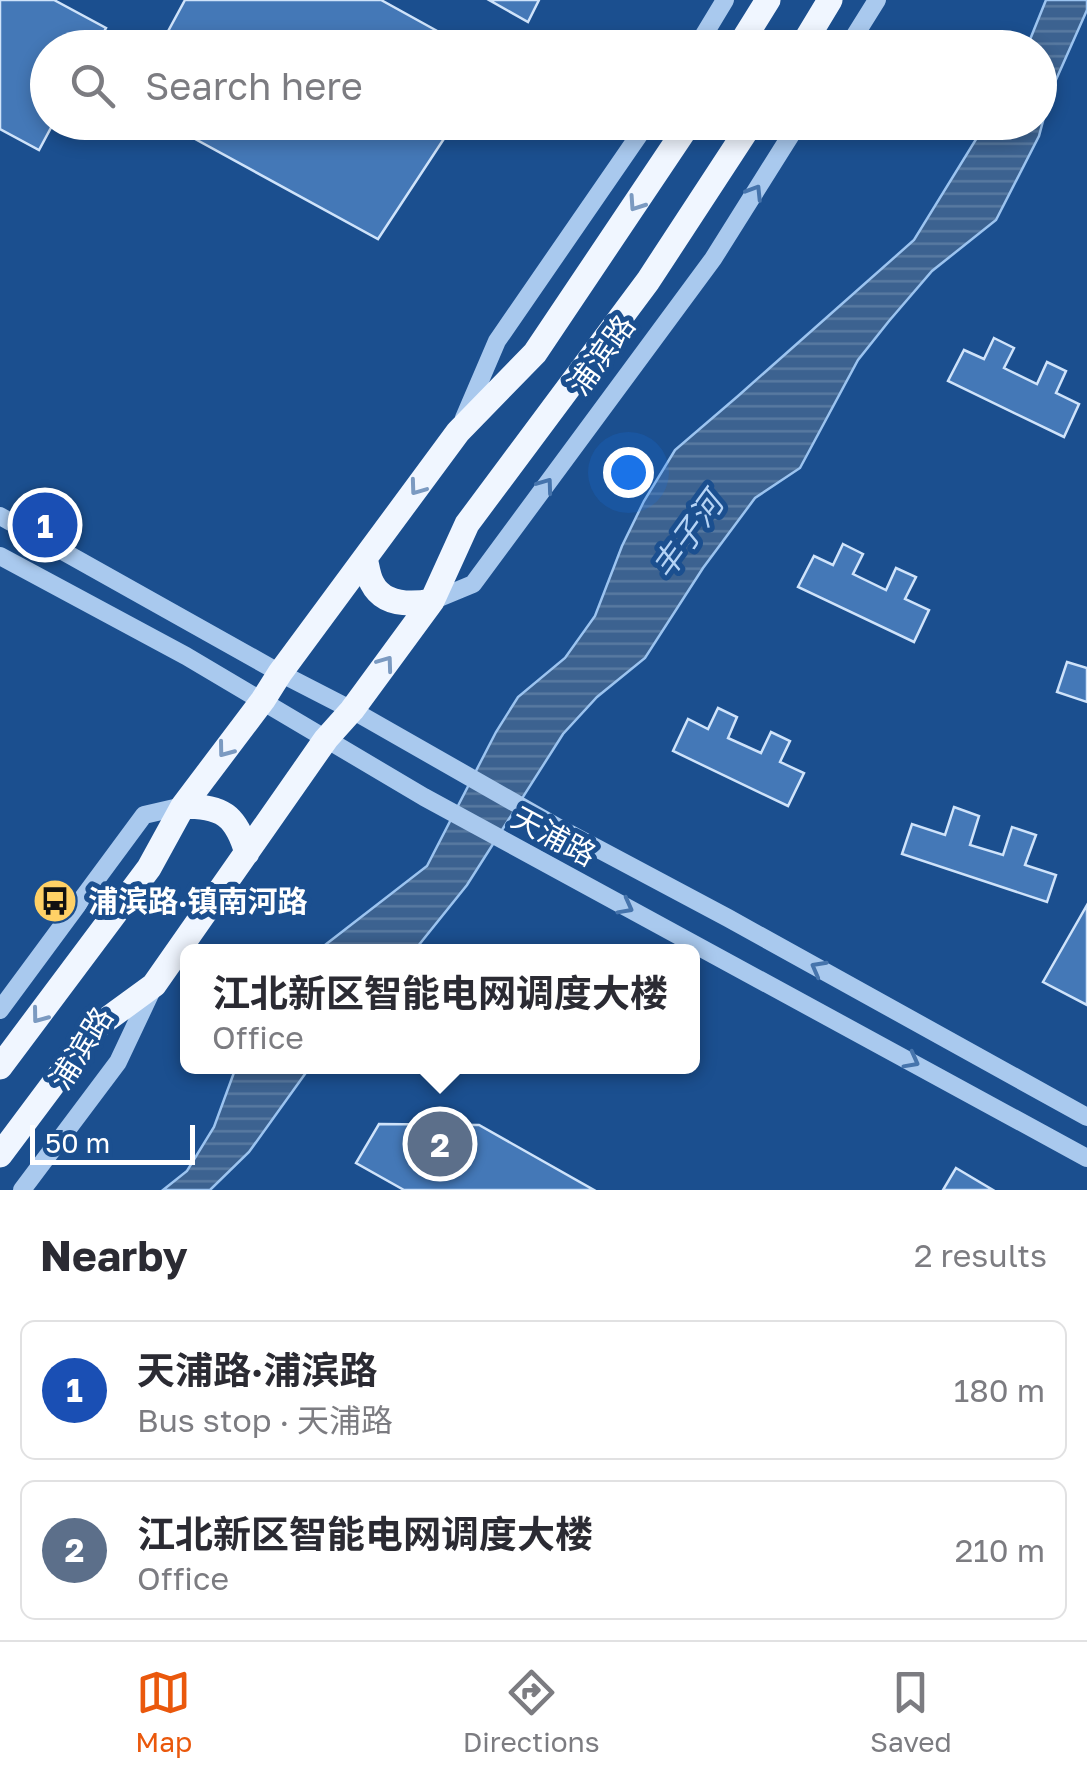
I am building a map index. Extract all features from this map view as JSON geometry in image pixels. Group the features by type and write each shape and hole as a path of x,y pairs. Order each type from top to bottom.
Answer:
{"main road":[{"path":"749,30 768,0"},
{"path":"812,30 830,0"},
{"name":"浦滨路","path":"0,1067 149,868 183,806 458,432 535,353 678,140"},
{"name":"浦滨路","path":"183,944 326,740 432,600 467,524 648,281 740,140"},
{"path":"365,558 372,584 386,598 412,605 432,600"},
{"path":"183,806 205,806 226,812 242,834 247,853"},
{"name":"浦滨路","path":"0,1155 95,1028 154,985 180,948"}],"street":[{"path":"707,30 725,0"},
{"path":"858,30 877,0"},
{"name":"浦滨路","path":"458,432 497,341 636,140"},
{"name":"浦滨路","path":"432,600 473,584 713,259 789,140"},
{"name":"天浦路","path":"0,516 1087,1117"},
{"name":"天浦路","path":"0,556 263,700 424,798 694,944"},
{"path":"0,1010 144,815 183,806"},
{"name":"天浦路","path":"700,947 1087,1158"},
{"name":"浦滨路","path":"22,1190 118,1062 154,985"}],"water":[{"path":"1046,0 1087,0 1087,10 1057,78 1057,30 1034,30"},
{"name":"丰子河","path":"976,140 1037,140 996,220 932,271 889,321 858,360 800,468 755,498 703,568 645,658 597,697 563,734 467,885 420,944 326,944 427,866 518,697 565,658 595,616 622,546 675,450 914,240"},
{"path":"233,1074 305,1074 249,1152 210,1190 163,1190 187,1171 214,1127"}],"building":[{"path":"0,0 54,0 106,28 30,30 30,140 44,140 39,150 0,129"},
{"path":"185,0 381,0 435,30 169,30"},
{"path":"489,0 539,0 528,22"},
{"path":"197,140 443,140 378,239"},
{"path":"994,338 1014,348 1004,368 1037,384 1047,362 1066,371 1056,393 1079,404 1064,437 948,381 964,350 984,359"},
{"path":"843,544 863,554 853,574 886,590 896,568 916,577 905,599 929,610 914,642 798,587 814,556 833,565"},
{"path":"1067,662 1087,668 1087,702 1057,692"},
{"path":"718,708 737,717 728,738 761,753 771,732 790,741 780,762 804,773 788,806 673,751 688,719 708,729"},
{"path":"954,807 979,816 970,845 1003,855 1012,827 1036,835 1025,865 1056,875 1047,902 902,854 912,824 945,835"},
{"path":"1087,905 1087,1005 1043,982"},
{"path":"379,1124 479,1125 594,1190 404,1190 356,1163"},
{"path":"956,1168 993,1190 943,1190"}],"place":[{"name":"天浦路·浦滨路","path":"45,525"},
{"name":"浦滨路·镇南河路","path":"55,901"},
{"name":"江北新区智能电网调度大楼","path":"440,1144"}]}
